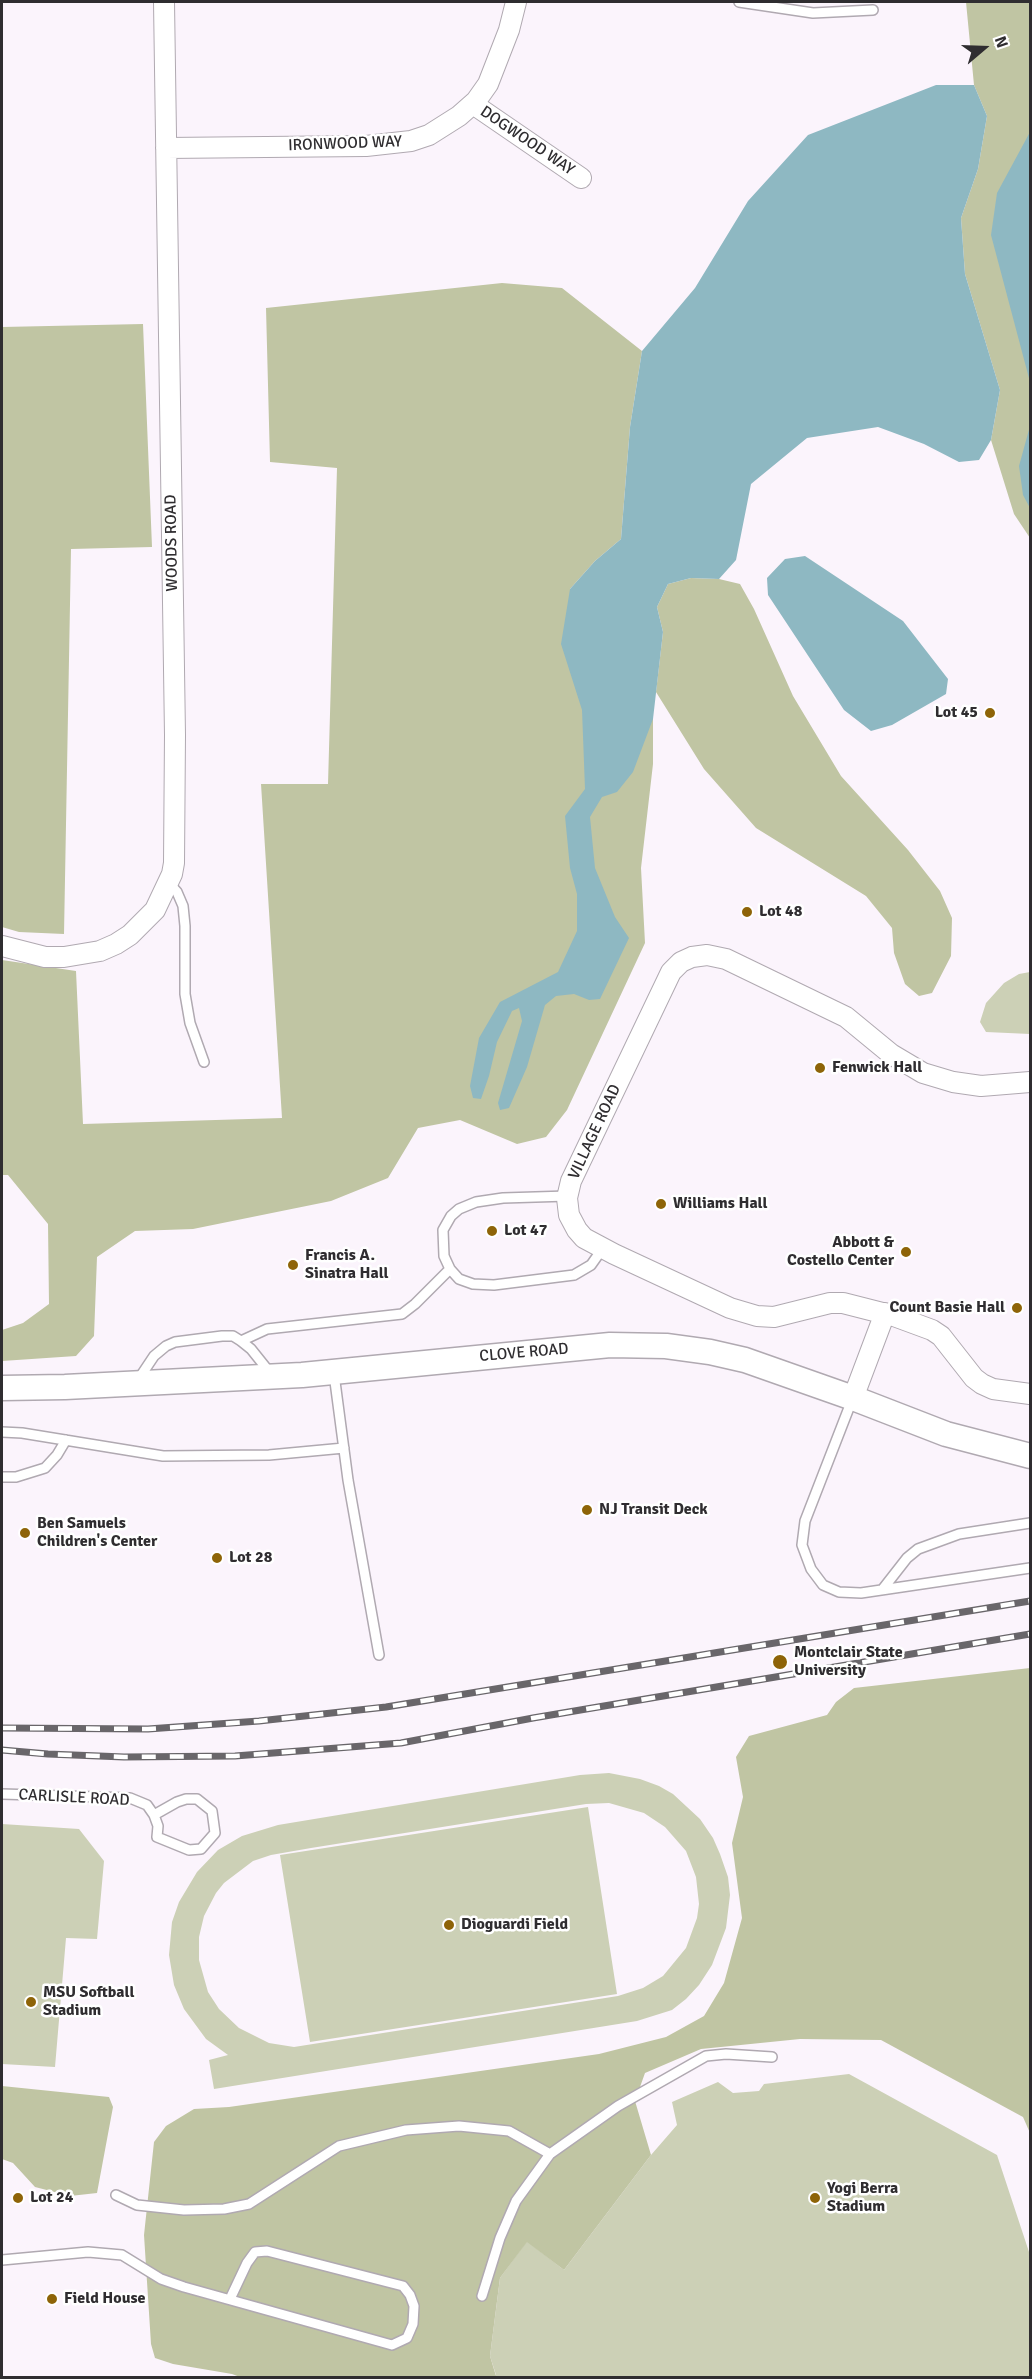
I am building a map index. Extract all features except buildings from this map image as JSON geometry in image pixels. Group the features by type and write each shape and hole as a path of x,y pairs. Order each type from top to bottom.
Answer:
{"street":[{"name":"WOODS ROAD","path":"2,946 45,957 64,957 100,951 130,935 155,910 174,863 175,735 164,2"},
{"name":"IRONWOOD WAY","path":"166,148 393,144 429,135 473,104 488,84 516,2"},
{"name":"DOGWOOD WAY","path":"473,104 581,178"},
{"name":"VILLAGE ROAD","path":"1030,1082 981,1086 953,1082 923,1073 891,1054 846,1017 726,959 707,955 692,957 681,962 671,972 572,1181 568,1196 569,1215 584,1238 699,1295 757,1316 774,1317 830,1303 885,1313 932,1330 941,1336 974,1378 982,1384 993,1389 1030,1394"},
{"path":"853,1398 885,1313"},
{"name":"CLOVE ROAD","path":"2,1388 272,1376 610,1345 649,1345 710,1352 733,1358 853,1398 946,1434 1030,1456"}],"lane":[{"path":"739,2 813,13 873,10"},
{"path":"168,882 177,892 183,906 185,994 190,1023 204,1062"},
{"path":"568,1196 503,1198 476,1202 459,1209 451,1216 443,1230 444,1256 450,1269 459,1279 473,1284 494,1285 574,1275 591,1265 603,1248"},
{"path":"241,1341 267,1329 402,1314 450,1269"},
{"path":"136,1383 154,1356 166,1346 175,1342 222,1336 233,1336 251,1349 272,1376"},
{"path":"334,1371 344,1448 379,1655"},
{"path":"853,1398 805,1521 802,1545 811,1569 823,1585 839,1592 882,1590 1030,1568"},
{"path":"2,1432 163,1456 269,1455 344,1448"},
{"path":"2,1477 24,1475 45,1468 57,1455 66,1440"},
{"path":"882,1590 907,1558 918,1549 959,1534 1030,1523"},
{"name":"CARLISLE ROAD","path":"2,1794 130,1798 147,1805 154,1815"},
{"path":"197,1799 212,1811 215,1833 201,1849 189,1850 157,1837 158,1826 154,1815 177,1802 197,1799"},
{"path":"482,2296 500,2238 516,2201 550,2154 618,2106 706,2056 726,2054 772,2057"},
{"path":"116,2196 137,2205 184,2210 224,2209 249,2204 339,2146 406,2130 459,2126 509,2131 550,2154"},
{"path":"2,2260 88,2252 122,2255 161,2279 230,2299 392,2345 407,2338 413,2324 414,2306 403,2286 267,2250 255,2252 230,2299"}],"green space":[{"path":"966,2 1030,2 1030,538 1014,514 991,440 1000,390 965,274 961,218 978,169 987,116 974,85"},
{"path":"502,283 562,288 642,351 630,427 621,539 595,561 570,589 653,719 653,764 641,868 645,943 567,1110 546,1137 517,1144 460,1120 418,1128 388,1178 331,1201 193,1229 135,1231 97,1257 94,1336 76,1356 2,1361 2,1330 23,1323 49,1304 48,1224 8,1175 2,1175 2,960 76,971 83,1124 282,1118 261,784 328,784 337,468 270,462 266,308"},
{"path":"143,324 152,547 71,549 64,934 19,932 2,927 2,327"},
{"path":"691,578 719,579 740,584 754,609 793,696 841,776 908,850 940,891 952,918 951,956 932,993 919,996 905,984 894,953 892,928 866,896 756,828 704,769 656,692 663,632 657,607 668,584"},
{"path":"1030,972 1030,1034 986,1032 980,1022 986,1003 1004,983 1019,974"},
{"path":"1030,1668 1030,2133 1023,2117 881,2040 800,2039 701,2049 645,2073 635,2101 651,2155 564,2270 527,2242 500,2278 490,2356 496,2376 491,2378 240,2377 173,2364 155,2358 151,2344 144,2235 154,2142 166,2126 194,2109 229,2107 599,2054 666,2037 704,2016 724,1983 742,1918 732,1843 743,1797 736,1757 749,1736 827,1715 836,1702 854,1688"},
{"path":"609,1773 640,1779 659,1786 673,1794 700,1819 713,1838 728,1877 730,1895 726,1928 712,1965 699,1985 686,1999 672,2010 637,2021 214,2089 209,2060 228,2055 206,2039 184,2009 174,1985 169,1955 172,1922 179,1902 197,1872 218,1850 242,1836 278,1825 580,1775","holes":["609,1803 644,1813 665,1827 686,1851 696,1877 699,1904 697,1918 686,1948 663,1976 643,1988 618,1996 294,2047 269,2043 239,2028 219,2009 208,1992 199,1960 199,1937 204,1916 224,1883 253,1861 271,1855 311,1848 586,1804"]},
{"name":"Dioguardi Field","path":"588,1807 617,1994 310,2042 280,1855"},
{"name":"MSU Softball Stadium","path":"2,1824 79,1829 104,1861 97,1939 66,1938 55,2067 2,2064"},
{"name":"Yogi Berra Stadium","path":"849,2074 997,2155 1030,2255 1030,2377 492,2378 496,2375 490,2356 500,2278 527,2241 564,2270 651,2155 677,2125 672,2102 718,2082 733,2093 759,2091 764,2084"},
{"path":"2,2086 109,2097 113,2107 97,2193 70,2196 35,2187 13,2163 2,2159"}],"water":[{"path":"936,85 974,85 987,116 978,169 961,218 965,274 1000,390 991,440 979,460 959,462 924,444 878,427 807,438 751,484 736,560 719,579 691,578 668,584 657,607 663,632 653,719 633,772 617,792 602,797 590,817 595,868 615,917 629,938 600,999 589,1000 574,994 556,996 545,1005 527,1067 509,1108 500,1110 498,1103 522,1021 519,1008 512,1011 497,1042 481,1099 473,1098 470,1086 479,1038 500,1002 558,972 577,931 577,894 570,868 565,816 585,789 582,710 561,644 570,589 595,561 621,539 630,427 642,351 695,288 748,201 808,135"},
{"path":"1030,132 1030,382 991,235 997,193"},
{"path":"1030,426 1030,508 1023,495 1019,466"},
{"path":"805,556 903,621 948,679 946,694 892,725 871,731 844,710 768,595 767,578 785,559"}],"railway":[{"path":"2,1728 148,1729 259,1721 386,1707 1030,1601"},
{"path":"2,1750 124,1757 235,1756 401,1743 533,1718 1030,1634"}],"place":[{"name":"Lot 45","path":"990,713"},
{"name":"Lot 48","path":"747,912"},
{"name":"Fenwick Hall","path":"820,1068"},
{"name":"Williams Hall","path":"661,1204"},
{"name":"Lot 47","path":"492,1231"},
{"name":"Abbott & Costello Center","path":"906,1252"},
{"name":"Francis A. Sinatra Hall","path":"293,1265"},
{"name":"Count Basie Hall","path":"1017,1308"},
{"name":"NJ Transit Deck","path":"587,1510"},
{"name":"Ben Samuels Children's Center","path":"25,1533"},
{"name":"Lot 28","path":"217,1558"},
{"name":"Montclair State University","path":"780,1662"},
{"name":"Dioguardi Field","path":"449,1925"},
{"name":"MSU Softball Stadium","path":"31,2002"},
{"name":"Lot 24","path":"18,2198"},
{"name":"Yogi Berra Stadium","path":"815,2198"},
{"name":"Field House","path":"52,2299"}]}
